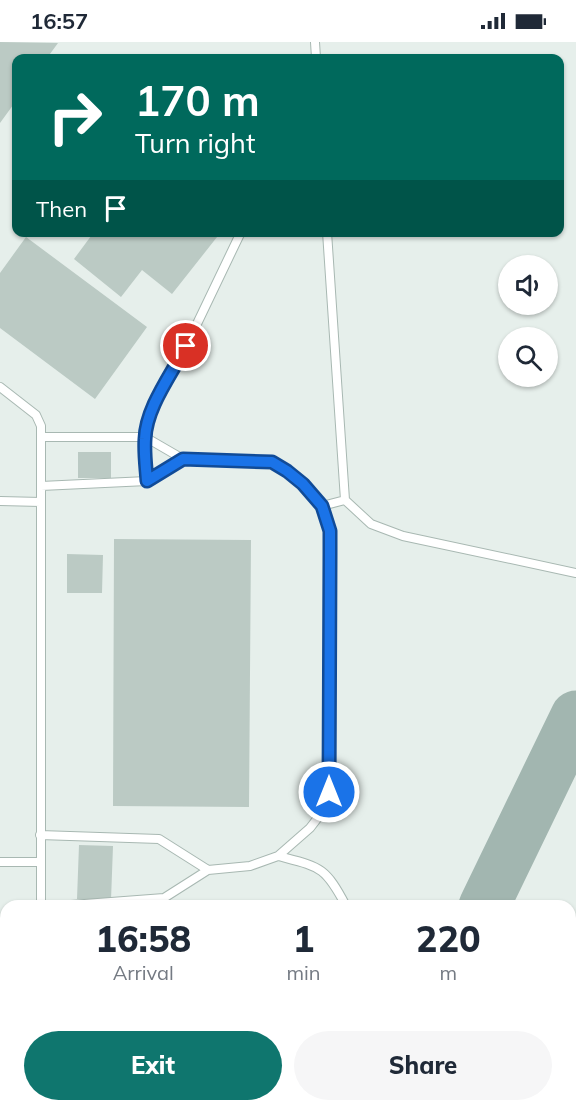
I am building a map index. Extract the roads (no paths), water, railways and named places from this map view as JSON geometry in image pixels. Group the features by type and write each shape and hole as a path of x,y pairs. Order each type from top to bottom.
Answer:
{"lane":[{"path":"147,481 145,437 155,402 181,355 239,237"},
{"path":"327,237 345,500 371,524 403,536 576,573"},
{"path":"0,387 36,415 41,426 40,900"},
{"path":"41,437 145,437 183,459 272,462 303,484 322,506 330,531 329,792 323,811 299,840 278,856 250,866 208,870 164,898 138,900"},
{"path":"41,486 147,481 183,459"},
{"path":"322,506 345,500"},
{"path":"0,501 41,502"},
{"path":"40,836 159,838 208,870"},
{"path":"278,856 317,866 334,883 343,900"},
{"path":"0,862 40,862"}]}
